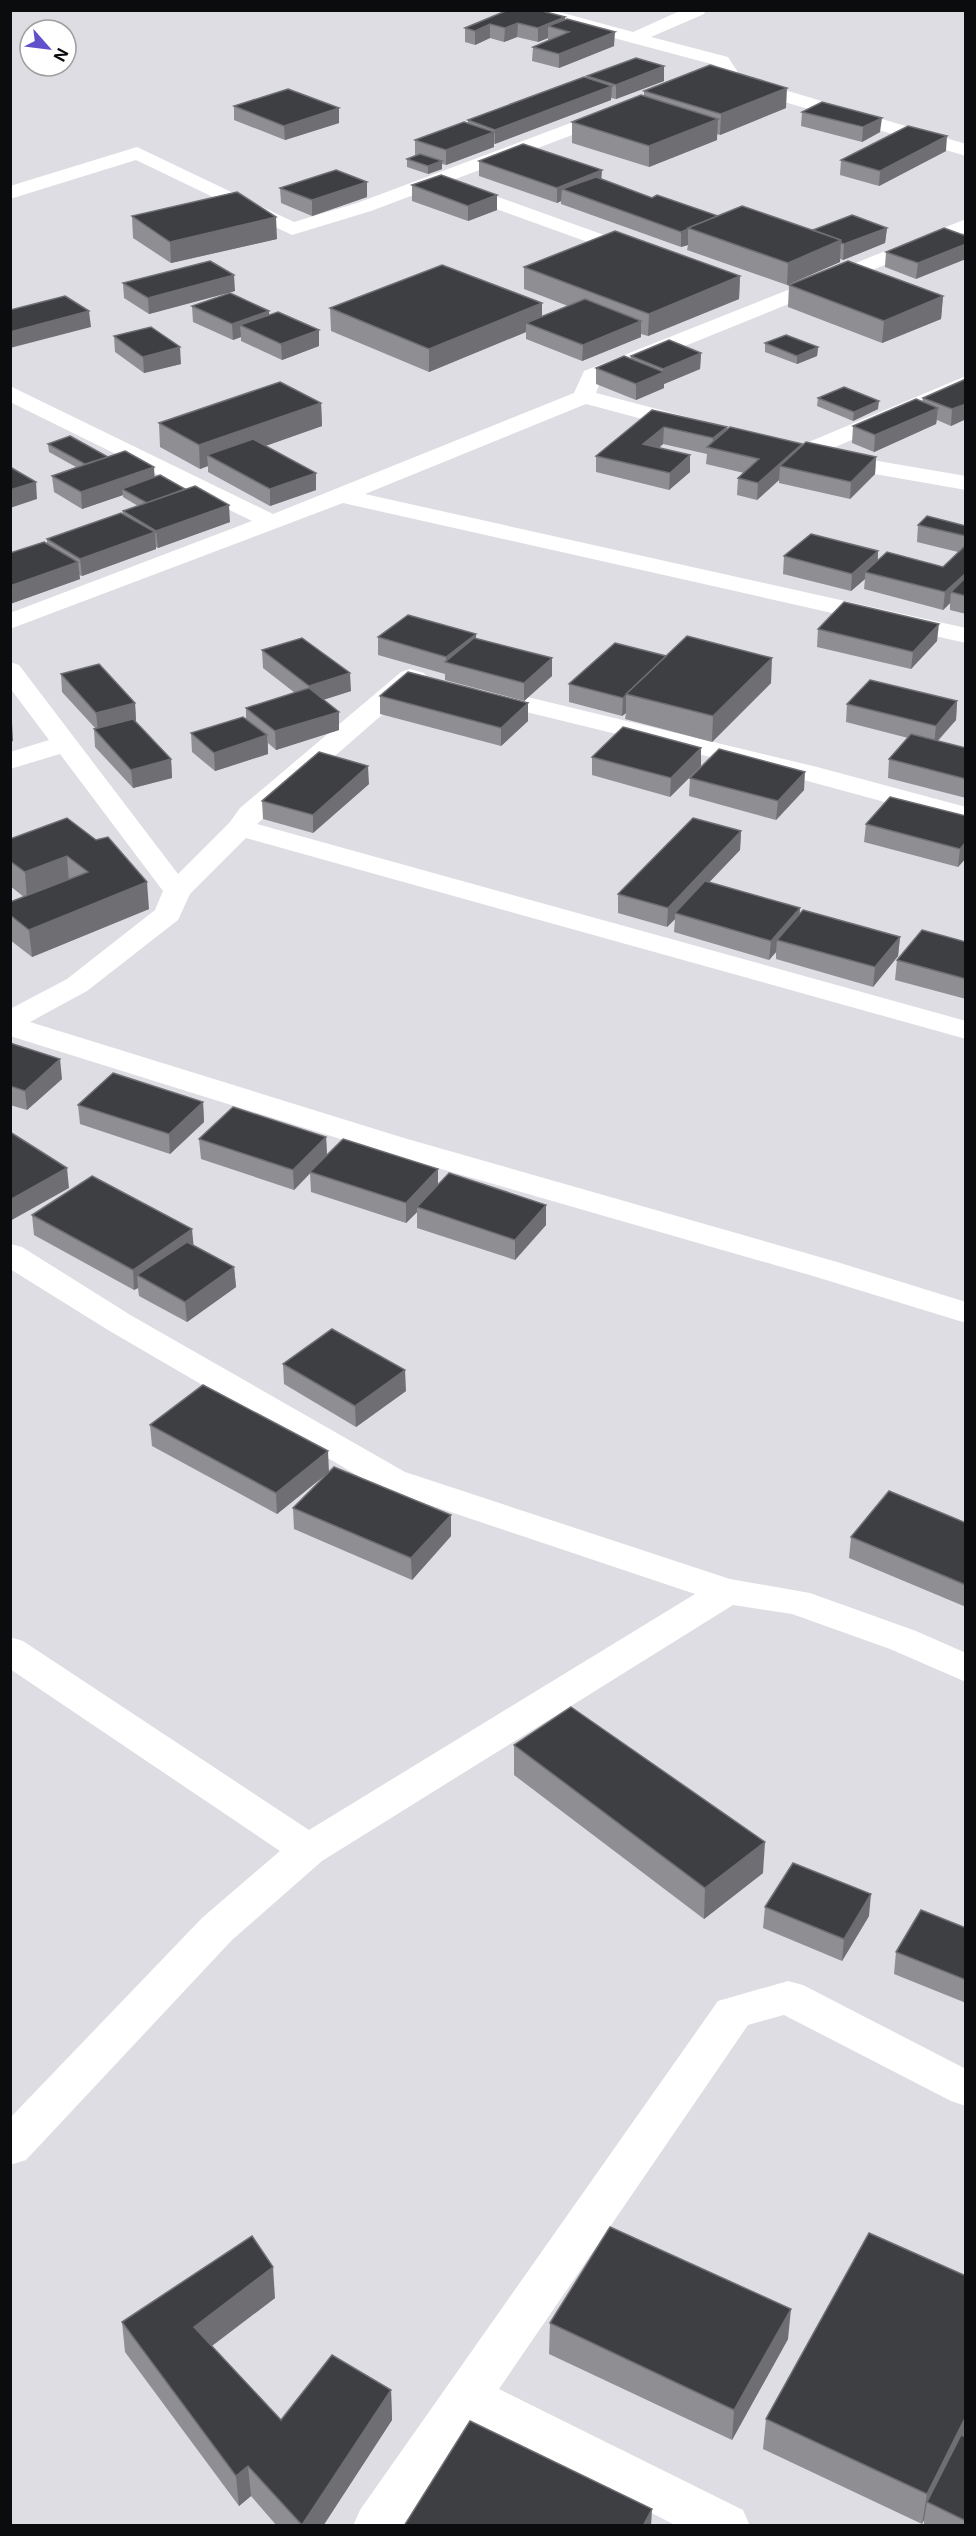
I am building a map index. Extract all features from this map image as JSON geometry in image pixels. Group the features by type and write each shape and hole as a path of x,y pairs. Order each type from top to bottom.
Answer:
{"street":[{"path":"530,10 722,61 734,81 966,150"},
{"path":"634,38 698,10"},
{"path":"708,78 728,71"},
{"path":"10,193 137,153 292,230 364,207 635,105"},
{"path":"434,180 654,259"},
{"path":"584,397 592,376 966,225"},
{"path":"752,294 774,302"},
{"path":"800,454 966,382"},
{"path":"10,393 273,522"},
{"path":"10,622 341,496 584,397 709,430"},
{"path":"778,448 800,454 966,483"},
{"path":"341,496 966,636"},
{"path":"10,670 177,891"},
{"path":"10,1021 77,985 168,914 177,891 240,828 250,814 410,677 808,773 966,816"},
{"path":"10,760 66,743"},
{"path":"240,828 966,1030"},
{"path":"10,1026 393,1145 825,1269 966,1313"},
{"path":"10,1254 120,1323 392,1480 727,1591 797,1602 903,1640 966,1670"},
{"path":"10,2147 218,1929 308,1850 727,1591"},
{"path":"10,1650 308,1850"},
{"path":"378,2526 733,2013 788,1997 966,2089"},
{"path":"468,2396 726,2526"}],"building":[{"path":"508,10 538,10 565,17 538,28 518,23 505,28 490,24 475,31 465,28"},
{"path":"567,19 615,32 559,54 533,47 569,32 548,26"},
{"path":"636,58 664,66 616,85 587,76"},
{"path":"710,65 787,88 721,114 644,91"},
{"path":"584,77 612,86 495,130 468,120"},
{"path":"288,89 339,108 284,126 234,106"},
{"path":"641,95 718,119 649,146 572,122"},
{"path":"822,102 882,118 863,127 802,112"},
{"path":"464,122 494,132 446,150 415,140"},
{"path":"908,126 947,136 880,171 841,160"},
{"path":"523,144 602,170 557,188 479,161"},
{"path":"420,154 442,161 428,166 407,159"},
{"path":"336,170 367,182 312,200 280,188"},
{"path":"441,175 497,195 468,206 412,185"},
{"path":"596,177 652,198 657,195 718,216 681,232 562,189"},
{"path":"237,192 276,217 170,242 132,216"},
{"path":"742,206 841,240 788,263 688,228"},
{"path":"852,215 887,228 844,244 841,240 813,230"},
{"path":"944,228 966,236 966,244 918,263 886,252"},
{"path":"615,231 740,276 649,314 524,267"},
{"path":"210,261 234,275 148,298 123,283"},
{"path":"848,261 943,296 884,321 789,285"},
{"path":"442,265 542,303 429,349 330,308"},
{"path":"230,293 269,311 232,324 192,306"},
{"path":"65,296 89,311 10,332 10,310"},
{"path":"585,299 641,321 583,345 526,323"},
{"path":"278,312 319,330 281,344 240,325"},
{"path":"151,327 180,347 143,357 114,336"},
{"path":"786,335 818,347 797,356 765,343"},
{"path":"669,340 701,353 663,369 631,356"},
{"path":"624,356 664,372 636,384 596,368"},
{"path":"966,379 966,404 952,409 923,398"},
{"path":"280,382 321,403 199,445 159,423"},
{"path":"844,387 879,401 854,412 818,398"},
{"path":"916,399 938,408 875,435 853,426"},
{"path":"652,410 727,427 713,438 664,427 643,444 690,455 670,473 596,456"},
{"path":"730,427 802,444 758,483 738,478 759,459 707,447"},
{"path":"70,436 108,457 85,464 48,444"},
{"path":"253,439 316,473 270,489 207,455"},
{"path":"806,442 876,457 851,482 780,466"},
{"path":"125,451 154,467 81,492 52,476"},
{"path":"10,467 36,482 10,490"},
{"path":"160,475 185,489 147,503 122,489"},
{"path":"195,486 229,505 156,531 123,511"},
{"path":"121,513 155,532 80,559 47,539"},
{"path":"927,516 966,526 966,536 918,525"},
{"path":"811,534 878,551 852,574 784,556"},
{"path":"44,542 78,562 10,586 10,553"},
{"path":"966,545 966,573 945,592 865,572 887,552 943,567"},
{"path":"966,577 966,596 951,592"},
{"path":"844,602 939,624 913,652 818,629"},
{"path":"408,615 476,634 446,657 378,637"},
{"path":"687,636 772,658 713,716 626,694"},
{"path":"302,638 350,673 309,686 262,650"},
{"path":"474,638 552,658 524,683 445,662"},
{"path":"615,643 666,656 623,698 569,684"},
{"path":"99,664 135,703 96,713 61,674"},
{"path":"408,672 528,703 501,728 380,696"},
{"path":"870,680 957,701 936,726 847,704"},
{"path":"309,688 339,712 275,731 246,708"},
{"path":"243,717 267,735 214,753 191,733"},
{"path":"133,719 171,759 131,770 94,729"},
{"path":"623,727 701,748 671,778 592,757"},
{"path":"911,734 966,748 966,779 889,759"},
{"path":"719,749 805,772 778,801 690,778"},
{"path":"319,752 368,766 313,815 262,801"},
{"path":"890,797 966,816 966,842 960,849 866,824"},
{"path":"67,818 96,840 108,837 147,882 29,930 10,915 10,902 88,872 67,856 25,872 10,861 10,839"},
{"path":"693,818 741,831 668,908 618,894"},
{"path":"705,881 800,908 771,941 675,913"},
{"path":"803,910 900,937 875,967 777,940"},
{"path":"922,930 966,942 966,979 897,960"},
{"path":"10,1043 60,1059 25,1091 10,1086"},
{"path":"113,1073 203,1102 169,1134 78,1105"},
{"path":"233,1107 326,1137 293,1170 199,1139"},
{"path":"10,1132 67,1168 10,1200"},
{"path":"343,1139 438,1169 406,1203 310,1172"},
{"path":"449,1173 546,1205 515,1240 417,1207"},
{"path":"92,1176 192,1229 133,1270 32,1215"},
{"path":"187,1242 234,1267 185,1302 137,1275"},
{"path":"332,1329 405,1370 355,1406 283,1364"},
{"path":"203,1385 328,1451 276,1493 150,1425"},
{"path":"334,1467 451,1515 411,1558 293,1508"},
{"path":"889,1491 966,1523 966,1585 851,1537"},
{"path":"571,1707 765,1842 705,1888 514,1745"},
{"path":"793,1863 871,1894 844,1939 765,1907"},
{"path":"921,1910 966,1928 966,1980 896,1952"},
{"path":"610,2227 791,2309 734,2410 550,2323"},
{"path":"869,2233 966,2276 966,2416 927,2494 766,2419"},
{"path":"252,2236 273,2267 194,2327 281,2420 332,2355 391,2390 302,2525 248,2466 236,2476 122,2322"},
{"path":"470,2421 652,2509 643,2526 404,2526"},
{"path":"961,2435 966,2437 966,2521 927,2502"}]}
